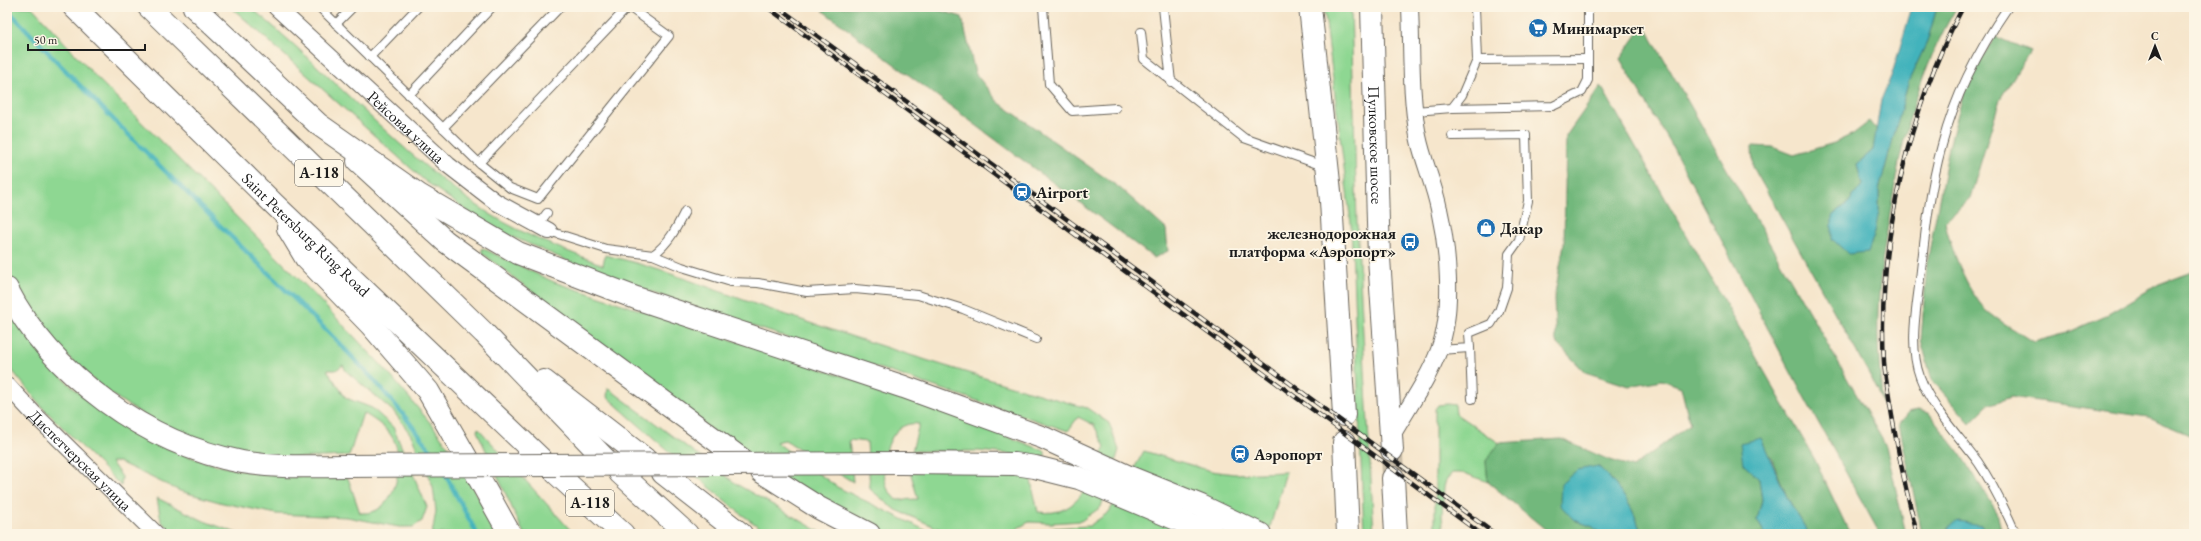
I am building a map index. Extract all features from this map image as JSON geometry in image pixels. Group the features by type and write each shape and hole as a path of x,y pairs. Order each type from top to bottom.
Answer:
{"main road":[{"name":"Saint Petersburg Ring Road","path":"74,7 274,204 549,466 623,534"},
{"name":"А-118","path":"149,7 484,333 613,466 687,534"},
{"path":"194,7 445,241 740,458"},
{"path":"1310,7 1328,168 1344,415"},
{"name":"Пулковское шоссе","path":"1372,7 1379,258 1391,443"},
{"path":"318,124 419,195 518,253 636,298 904,387 1044,438 1129,477 1201,506 1260,534"},
{"path":"274,204 306,258 371,324 428,390 510,534"},
{"path":"7,289 35,332 66,368 107,402 136,421 193,447 242,462 286,466 900,462 1015,464 1079,478 1212,534"},
{"path":"484,333 645,459"},
{"path":"1344,442 1348,534"},
{"path":"762,472 819,508 869,534"},
{"path":"663,473 741,534"},
{"path":"1393,478 1396,534"}],"street":[{"name":"Рейсовая улица","path":"276,7 448,165 496,202 545,223"},
{"path":"1391,443 1439,350 1444,330 1447,304 1446,257 1439,209 1418,137 1415,111 1410,7"},
{"name":"Диспетчерская улица","path":"7,385 34,414 156,534"}],"lane":[{"path":"319,7 480,163 510,188 538,199 669,36 628,7 480,163"},
{"path":"336,24 353,7"},
{"path":"370,57 418,7"},
{"path":"409,95 492,7"},
{"path":"443,128 560,7"},
{"path":"1043,7 1049,84 1072,111 1116,108"},
{"path":"1163,7 1171,82"},
{"path":"1452,108 1462,95 1477,60 1475,7"},
{"path":"1415,111 1452,108 1553,106 1582,92 1588,80 1588,7"},
{"path":"2008,7 1988,36 1972,66 1955,106 1942,144 1925,242 1915,322 1915,355 1924,387 1979,464 1998,496 2016,534"},
{"path":"1141,32 1144,59 1171,82 1244,138 1328,168"},
{"path":"1477,60 1588,59"},
{"path":"1452,136 1526,135 1528,201 1519,240 1510,254 1507,288 1500,311 1491,324 1469,333 1472,399"},
{"path":"653,255 664,247 674,233 685,211"},
{"path":"545,223 606,249 653,255 682,267 730,282 758,282 807,292 855,289 918,295 963,309 1036,339"},
{"path":"1439,350 1470,348"}],"green space":[{"path":"7,7 32,7 97,78 306,286 384,368 433,426 463,467 497,534 432,534 436,511 433,487 411,435 394,412 346,371 343,365 336,370 327,370 346,398 372,408 393,427 427,507 422,521 413,527 399,527 347,517 277,514 223,503 180,491 119,462 111,462 122,477 121,486 42,407 7,364 7,305 45,359 78,392 120,423 142,436 166,447 190,457 239,470 280,475 348,478 360,513 372,512 381,507 394,489 397,477 398,453 395,442 385,428 363,413 349,456 269,457 243,453 206,443 170,428 136,410 105,389 76,364 50,336 26,306 7,273"},
{"path":"231,7 250,7 310,59 367,114 426,167 490,214 531,236 603,265 605,255 648,266 850,336 1087,408 1109,423 1119,450 1101,507 1081,521 1051,523 1029,522 1018,528 1014,534 949,533 894,509 870,489 867,442 849,440 853,482 785,440 776,442 837,487 933,534 881,534 800,490 720,437 482,253 482,248 554,282 901,395 1045,451 1045,456 1040,457 978,451 912,451 919,424 908,424 899,429 893,436 885,456 884,468 887,488 897,500 918,499 910,471 956,469 1030,476 1038,512 1053,512 1065,509 1075,502 1089,483 1105,447 1094,425 1078,417 1068,431 602,276 488,226 425,181"},
{"path":"824,7 928,7 962,17 975,73 998,102 1121,189 1166,229 1168,251 1154,258 823,11"},
{"path":"1324,7 1351,7 1357,223 1374,534 1364,534 1351,224"},
{"path":"1937,7 1957,7 1944,29 1924,76 1908,125 1896,176 1879,294 1879,364 1883,406 1878,390 1753,167 1752,146 1773,147 1794,155 1834,143 1853,134 1870,121 1877,130 1873,150 1857,164 1862,185 1849,202 1832,216 1879,211 1879,190 1909,80 1927,42"},
{"path":"1644,25 1886,446 1906,534 1880,534 1797,384 1672,146 1620,59"},
{"path":"1995,36 2030,51 2000,99 1970,198 1945,222 1960,268 1972,291 1990,314 2034,342 2067,333 2105,316 2159,284 2194,271 2194,437 2148,417 2011,397 1988,405 1970,423 1932,380 1921,340 1927,263 1949,147 1966,84"},
{"path":"1601,86 1815,460 1850,534 1809,534 1787,497 1771,457 1743,464 1759,479 1762,500 1757,520 1765,534 1641,534 1630,506 1612,481 1598,466 1574,520 1593,527 1601,534 1551,534 1488,482 1486,461 1499,443 1561,439 1607,459 1633,467 1690,424 1681,387 1662,380 1629,386 1585,372 1556,342 1554,299 1564,244 1566,136"},
{"path":"608,388 738,485 824,534 769,534 741,514 607,397"},
{"path":"1438,405 1455,405 1456,414 1499,443 1486,461 1488,482 1464,473 1452,473 1446,480 1444,487 1442,516 1444,534 1435,534 1435,409"},
{"path":"1918,410 1929,413 1959,452 1997,512 2002,534 1988,534 1981,525 1949,527 1946,534 1922,534 1899,424 1908,412"},
{"path":"478,428 574,534 524,534 477,431"},
{"path":"1144,451 1211,471 1234,474 1286,472 1268,534 1062,534 1051,528 1089,526 1109,512"},
{"path":"157,498 204,521 239,534 174,534 161,521"}],"water":[{"path":"1912,7 1937,7 1927,42 1909,80 1879,190 1879,211 1875,232 1868,252 1848,254 1832,239 1832,216 1849,202 1862,185 1857,164 1873,150 1881,100 1892,74"},
{"path":"1761,438 1787,497 1809,534 1765,534 1757,520 1762,500 1759,479 1743,464 1740,443"},
{"path":"1598,466 1612,481 1630,506 1641,534 1601,534 1593,527 1574,520 1560,505 1561,484 1577,470"},
{"path":"1958,521 1981,525 1988,534 1946,534 1949,527"}],"waterway":[{"path":"7,9 132,138 353,358 397,406 436,459"},
{"path":"444,472 477,534"}],"tunnel":[{"path":"1392,450 1393,478"}],"railway":[{"path":"767,7 1481,534"},
{"path":"778,7 1495,534"},
{"path":"1917,534 1905,486 1885,372 1883,317 1886,272 1891,225 1900,179 1912,134 1926,89 1963,7"}],"place":[{"name":"Минимаркет","path":"1538,28"},
{"name":"Airport","path":"1022,192"},
{"name":"Дакар","path":"1486,228"},
{"name":"железнодорожная платформа «Аэропорт»","path":"1410,242"},
{"name":"Аэропорт","path":"1240,454"}]}
